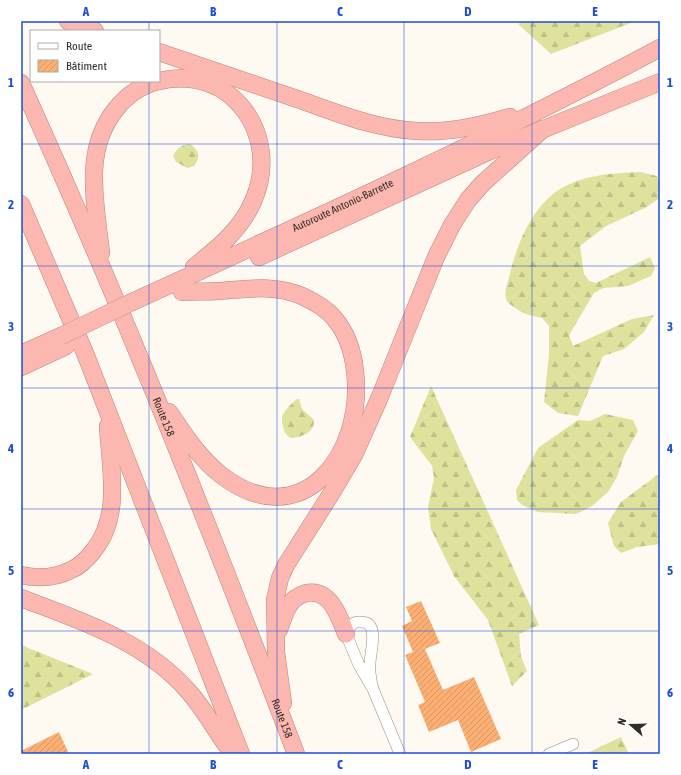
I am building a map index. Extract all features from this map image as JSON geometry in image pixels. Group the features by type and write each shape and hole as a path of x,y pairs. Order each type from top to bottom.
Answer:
{"highway":[{"path":"68,21 92,30"},
{"name":"Autoroute Antonio-Barrette","path":"22,360 177,288 444,158 558,102 660,48"},
{"path":"160,52 351,117 384,126 407,130 440,131 473,128 558,102"},
{"path":"160,81 192,79 215,87 226,93 241,106 253,124 259,138 262,158 262,170 257,190 251,206 240,224 227,240 177,288"},
{"path":"102,271 93,185 94,163 98,143 108,121 118,106 137,90 157,82"},
{"name":"Autoroute Antonio-Barrette","path":"177,288 475,158 660,82"},
{"name":"Route 158","path":"21,83 152,387 296,754"},
{"path":"287,731 277,660 275,600 283,571 293,552 345,472 359,445 436,257 448,232 462,209 482,184 543,129"},
{"path":"21,204 70,317 241,754"},
{"path":"152,387 190,442 209,464 233,483 259,494 272,496 291,494 304,490 316,483 327,473 336,461 350,432 356,400 355,366 345,334 337,322 327,312 315,303 301,296 273,288 251,287 218,291 177,288"},
{"path":"21,574 42,578 56,576 70,571 87,559 100,542 108,522 112,498 108,412"},
{"path":"276,636 290,603 297,597 309,593 322,596 331,602 338,613 346,634"},
{"path":"21,598 86,623 118,638 140,650 160,664 174,676 195,699 233,754"}],"street":[{"path":"373,689 370,669 372,630 365,622 356,622 350,626 346,634 359,666 373,689 400,754"},
{"path":"548,754 573,744"}],"green space":[{"path":"524,21 636,21 551,54 518,24"},
{"path":"190,144 197,151 198,160 194,166 187,168 176,162 173,156 180,147"},
{"path":"640,172 657,176 660,185 660,198 645,208 606,226 580,246 584,274 589,281 596,283 650,257 655,268 651,276 628,286 603,288 594,293 569,335 573,346 632,319 654,315 644,332 624,349 603,356 578,416 558,413 544,402 549,354 549,326 542,318 518,310 507,301 505,295 520,242 539,208 557,191 576,181 586,178 607,174"},
{"path":"431,386 539,625 519,634 521,657 527,671 512,686 488,620 454,576 431,529 428,507 434,478 432,466 410,437"},
{"path":"297,399 299,399 302,409 314,420 314,424 307,433 292,438 287,435 283,428 282,418 285,411"},
{"path":"605,414 633,420 638,431 624,456 617,477 608,492 592,506 576,514 538,512 522,505 517,500 516,490 538,448 578,420 590,421"},
{"path":"660,473 660,544 637,547 621,553 614,546 608,523 621,502"},
{"path":"21,645 93,674 21,710"},
{"path":"621,737 629,754 585,754"}],"building":[{"path":"421,601 440,643 425,649 443,690 474,677 501,739 471,752 458,720 429,732 418,705 425,702 405,655 413,652 402,626 412,621 406,607"},
{"path":"59,732 69,754 21,754 21,751"}]}
